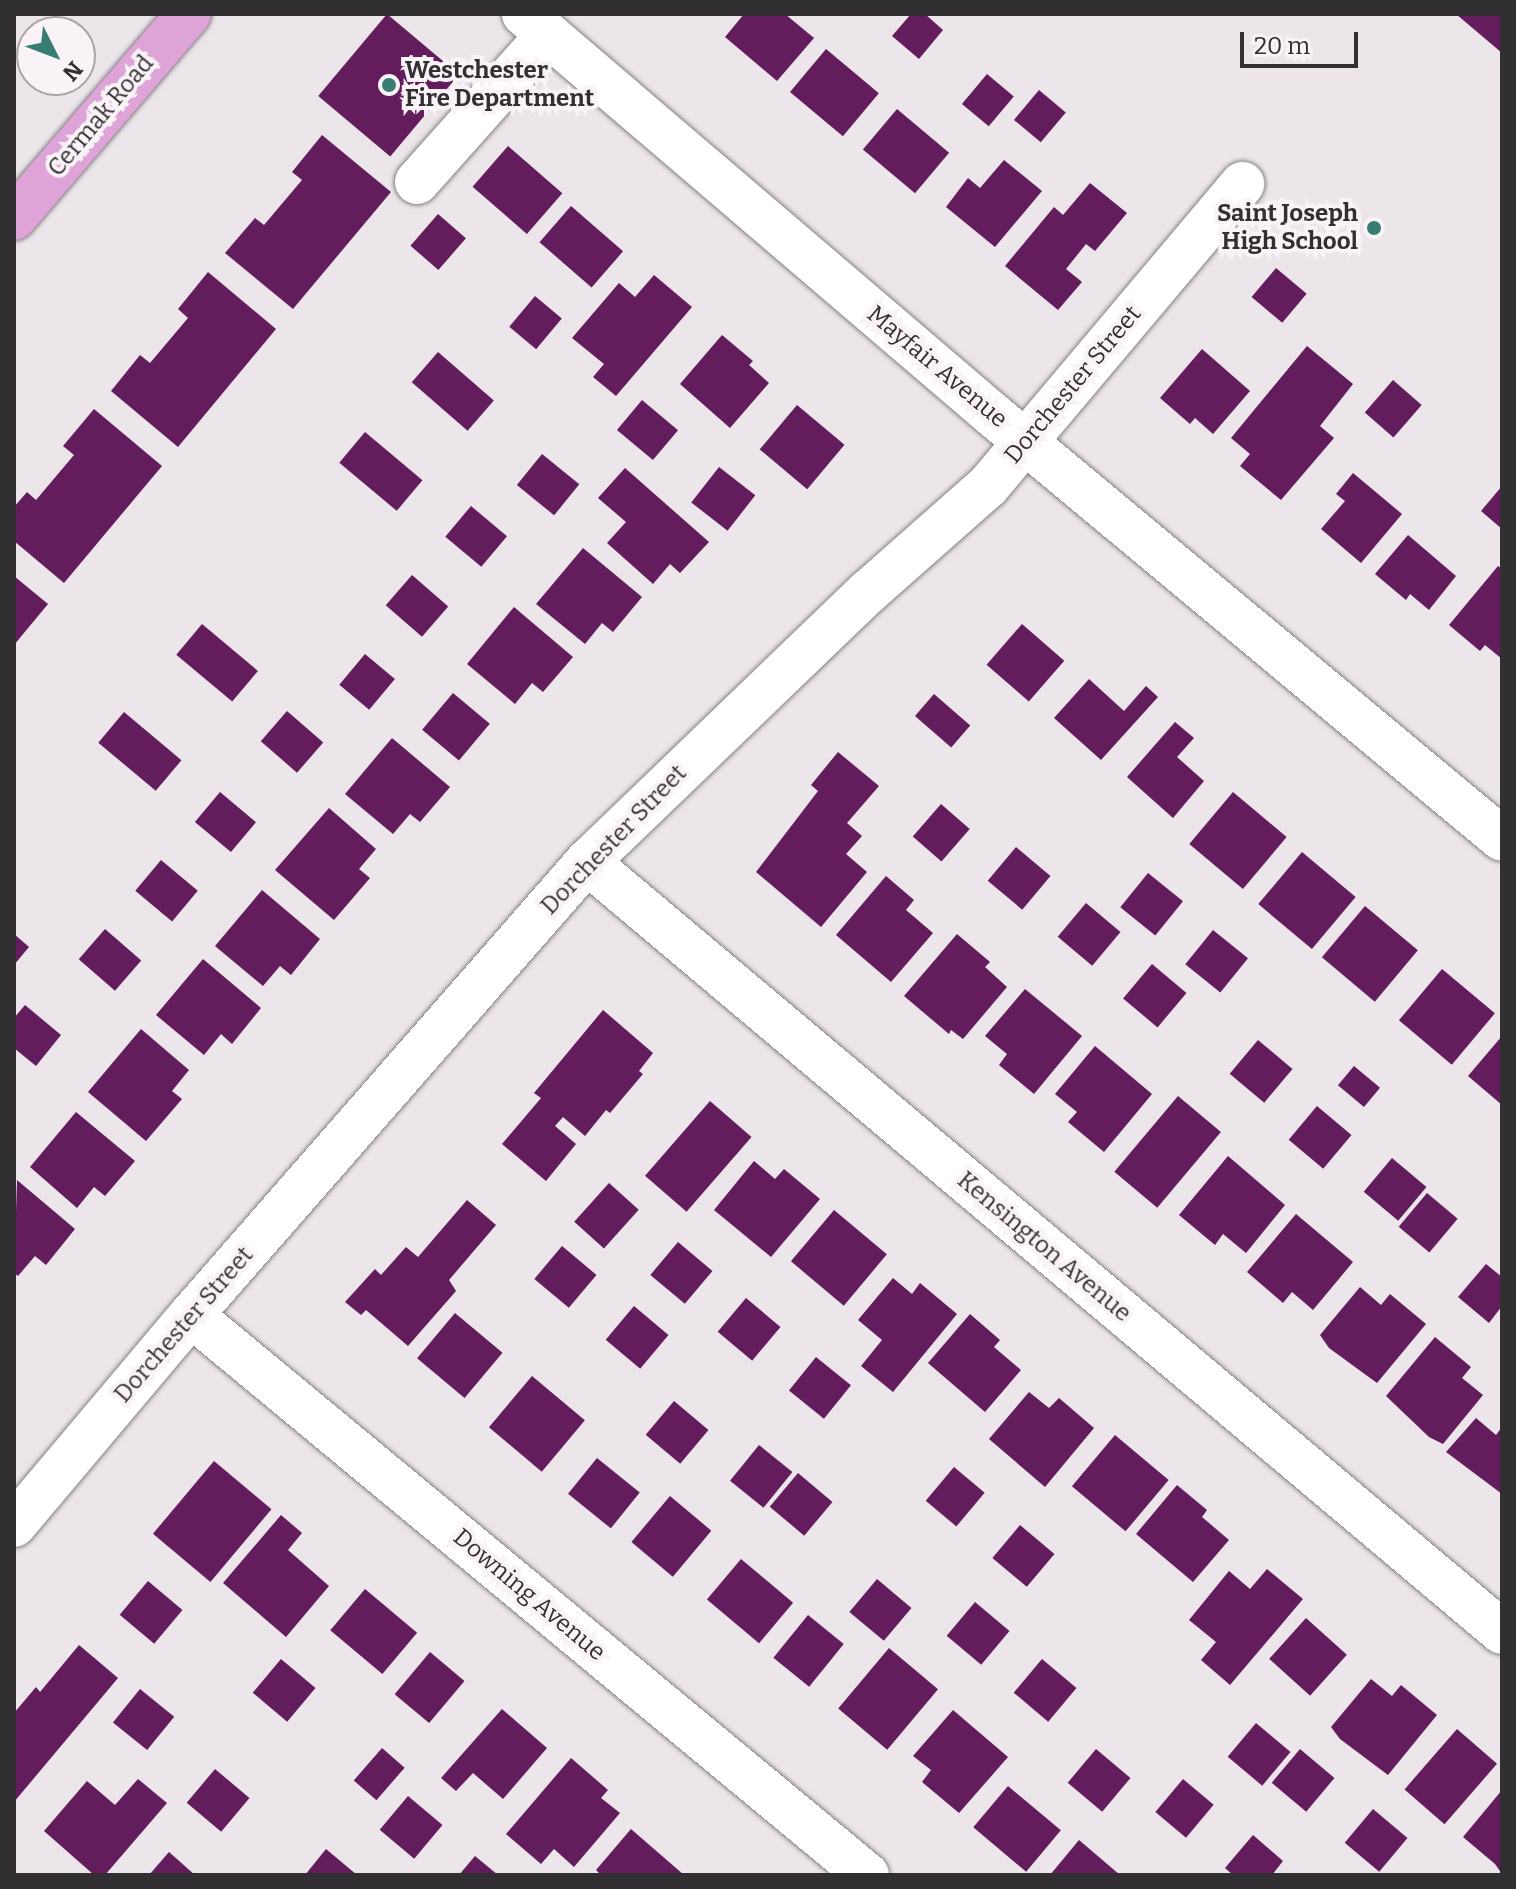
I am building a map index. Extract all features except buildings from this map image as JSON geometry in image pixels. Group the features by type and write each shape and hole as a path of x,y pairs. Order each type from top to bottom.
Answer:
{"main road":[{"name":"Cermak Road","path":"14,218 189,14"}],"street":[{"path":"417,182 536,24"},
{"name":"Mayfair Avenue","path":"536,24 1026,442 1502,839"},
{"name":"Dorchester Street","path":"14,1525 191,1315 587,862 868,592 988,486 1242,184"},
{"name":"Kensington Avenue","path":"587,862 1502,1632"},
{"name":"Downing Avenue","path":"191,1315 867,1875"}],"place":[{"name":"Westchester Fire Department","path":"389,85"},
{"name":"Saint Joseph High School","path":"1374,228"}]}
